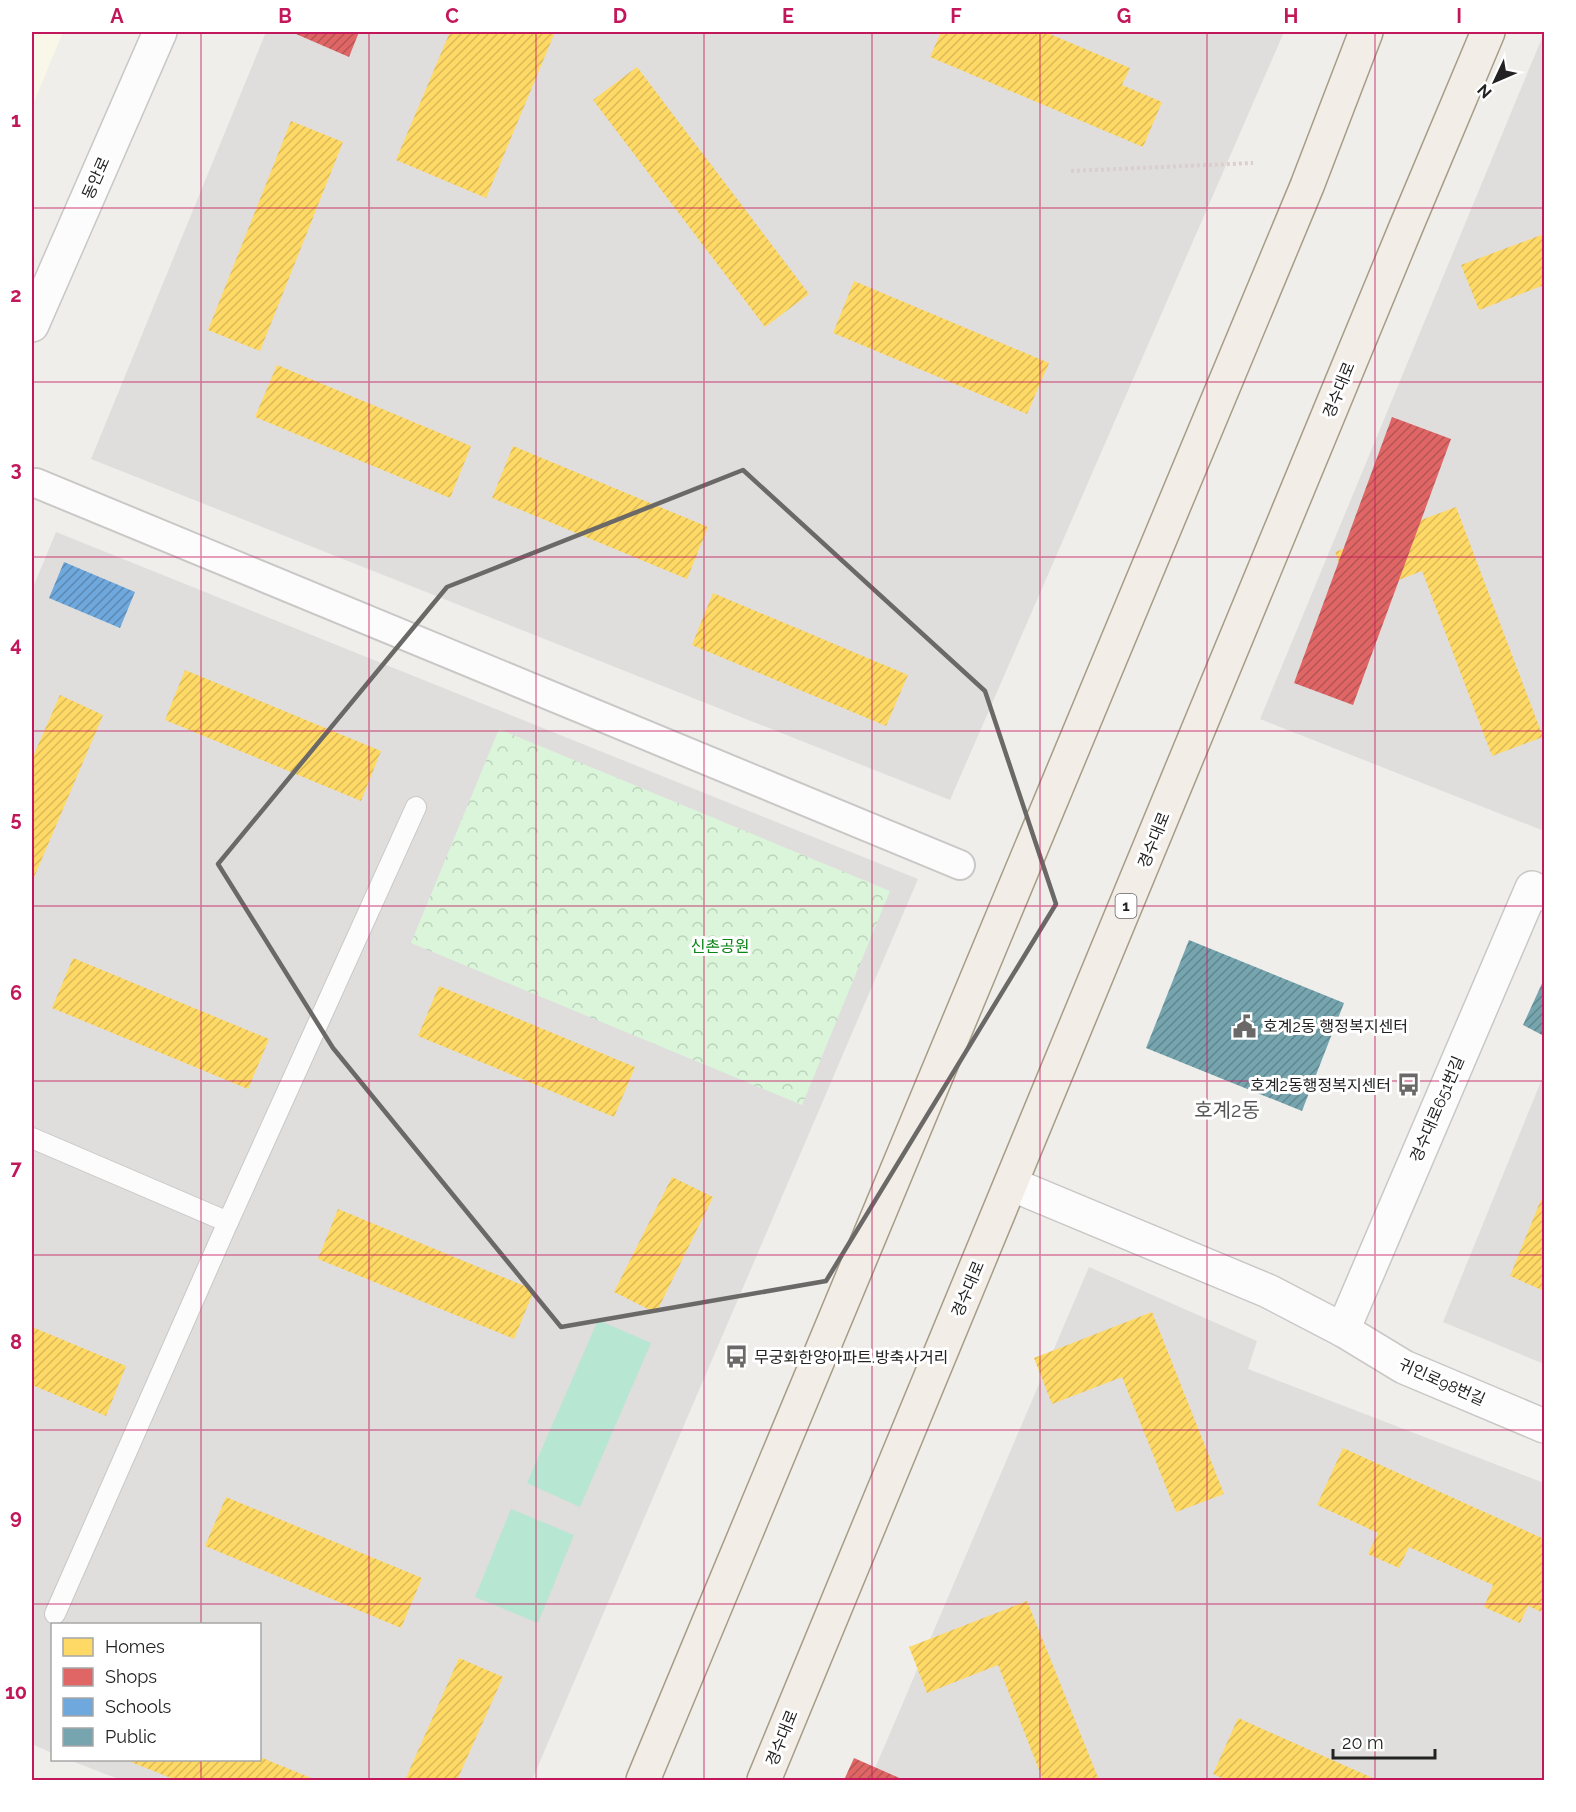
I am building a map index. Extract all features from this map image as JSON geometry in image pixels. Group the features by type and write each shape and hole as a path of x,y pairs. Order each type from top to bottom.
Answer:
{"main road":[{"path":"644,1780 1307,186 1366,32"},
{"name":"경수대로","path":"764,1780 1488,32"}],"street":[{"name":"동안로","path":"32,325 160,32"},
{"path":"34,482 960,865"},
{"name":"경수대로651번길","path":"1343,1330 1538,891"},
{"name":"귀인로98번길","path":"1011,1184 1268,1291 1343,1330 1404,1367 1545,1426"}],"lane":[{"path":"56,1614 228,1222 416,807"},
{"path":"32,1138 228,1222"}],"path":[{"path":"1071,171 1253,163"}],"highlighted area":[{"path":"743,470 985,691 1056,904 826,1281 561,1327 333,1048 218,864 447,587"}],"shaded area":[{"path":"32,32 63,32 32,107"},
{"path":"266,32 1284,32 950,800 91,459"},
{"path":"1544,33 1544,831 1260,719"},
{"path":"56,532 918,879 532,1780 121,1780 72,1761 261,1761 261,1623 51,1623 51,1753 32,1744 32,590"},
{"path":"1544,1074 1544,1364 1443,1322"},
{"path":"1089,1267 1257,1341 1248,1369 1544,1483 1544,1780 870,1780"}],"green space":[{"name":"신촌공원","path":"499,729 890,891 802,1105 411,943"},
{"path":"598,1320 651,1343 580,1507 527,1483"},
{"path":"511,1509 574,1535 538,1623 475,1597"}],"building: Homes":[{"path":"450,32 555,32 486,198 396,160"},
{"path":"941,32 1045,32 1130,68 1122,85 1162,102 1143,147 930,57"},
{"path":"637,67 809,294 765,327 593,100"},
{"path":"291,121 343,142 260,351 208,330"},
{"path":"1544,234 1544,285 1479,310 1461,265"},
{"path":"854,281 1049,363 1027,414 833,333"},
{"path":"277,365 471,446 450,498 255,417"},
{"path":"513,446 708,527 687,579 492,498"},
{"path":"1456,507 1543,737 1492,756 1422,571 1352,598 1335,552"},
{"path":"713,593 908,675 886,726 692,645"},
{"path":"185,670 381,751 361,801 165,720"},
{"path":"60,695 103,715 32,882 32,759"},
{"path":"73,958 269,1039 248,1089 52,1008"},
{"path":"439,986 635,1067 614,1117 418,1036"},
{"path":"672,1177 713,1197 656,1313 614,1292"},
{"path":"1544,1192 1544,1291 1510,1276"},
{"path":"338,1209 534,1290 514,1339 318,1259"},
{"path":"1152,1312 1224,1494 1176,1512 1122,1377 1052,1404 1034,1358"},
{"path":"32,1327 126,1366 106,1416 32,1385"},
{"path":"1343,1448 1544,1539 1544,1613 1528,1606 1520,1623 1484,1607 1493,1585 1409,1547 1399,1568 1368,1554 1378,1533 1317,1505"},
{"path":"226,1497 422,1578 401,1628 205,1546"},
{"path":"1027,1601 1099,1780 1043,1780 998,1665 927,1693 909,1647"},
{"path":"459,1658 503,1677 457,1780 405,1780"},
{"path":"1238,1718 1377,1780 1226,1780 1213,1774"},
{"path":"261,1757 316,1780 176,1780 128,1761 261,1761"}],"building: Shops":[{"path":"297,32 359,32 349,57 296,34"},
{"path":"1392,417 1451,439 1353,705 1294,683"},
{"path":"854,1758 904,1780 844,1780"}],"building: Schools":[{"path":"64,562 135,592 120,628 49,598"}],"building: Public":[{"name":"호계2동 행정복지센터","path":"1189,940 1344,1003 1302,1111 1146,1048"},
{"path":"1544,979 1544,1036 1523,1025"}],"place":[{"name":"호계2동 행정복지센터","path":"1245,1026"},
{"name":"호계2동행정복지센터","path":"1409,1085"},
{"name":"무궁화한양아파트.방축사거리","path":"736,1357"}],"district":[{"name":"호계2동","path":"1227,1110"}]}
